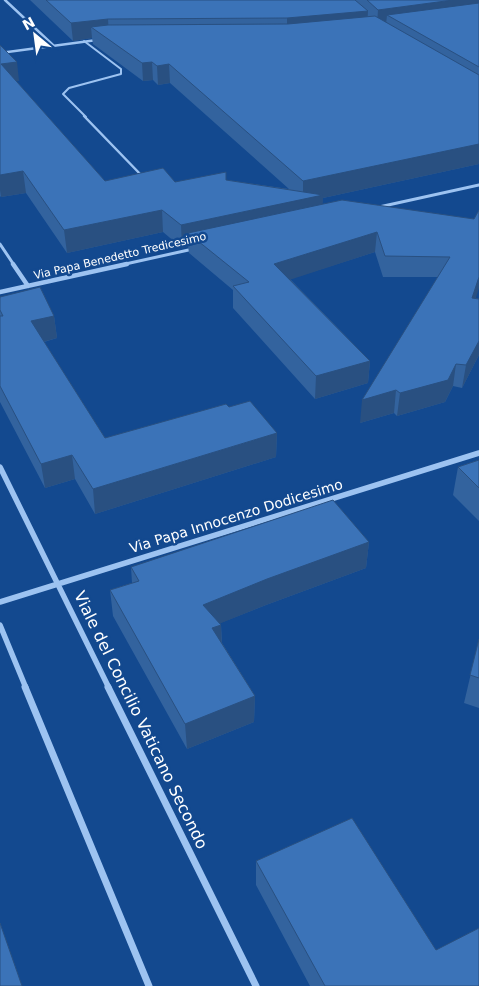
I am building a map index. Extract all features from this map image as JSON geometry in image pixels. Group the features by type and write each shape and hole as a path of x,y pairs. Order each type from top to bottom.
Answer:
{"street":[{"path":"5,0 54,45"},
{"path":"0,53 101,39"},
{"path":"372,209 479,185"},
{"path":"0,244 28,286"},
{"name":"Via Papa Benedetto Tredicesimo","path":"0,292 198,248"},
{"name":"Via Papa Innocenzo Dodicesimo","path":"0,602 479,453"},
{"name":"Viale del Concilio Vaticano Secondo","path":"0,467 256,986"},
{"path":"0,625 150,986"}],"lane":[{"path":"84,41 121,69 121,74 69,88 63,94 144,178"}],"building":[{"path":"46,0 355,0 368,11 287,18 108,19 71,23"},
{"path":"367,0 453,0 378,10"},
{"path":"479,3 479,67 387,15"},
{"path":"375,16 479,75 479,144 303,181 169,64 157,66 152,62 142,63 91,27 108,25 288,24"},
{"path":"0,45 17,62 1,64 105,181 163,168 175,182 226,172 226,180 323,195 181,225 162,210 64,230 23,171 0,175"},
{"path":"342,200 474,219 479,210 479,277 472,298 479,299 479,341 466,365 456,364 448,380 400,393 396,390 362,400 450,257 385,256 377,232 274,264 370,361 316,376 233,286 249,282 188,233"},
{"path":"40,287 54,316 31,321 105,438 226,404 229,407 250,401 277,433 93,489 72,455 41,464 0,386 0,316 3,316 0,310 0,297"},
{"path":"479,460 479,488 458,467"},
{"path":"333,500 369,542 267,579 203,605 221,625 212,628 255,696 185,724 110,590 139,581 131,567"},
{"path":"479,639 479,678 470,675"},
{"path":"352,818 436,950 479,928 479,986 325,986 256,861"},
{"path":"0,923 22,986 0,986"}]}
